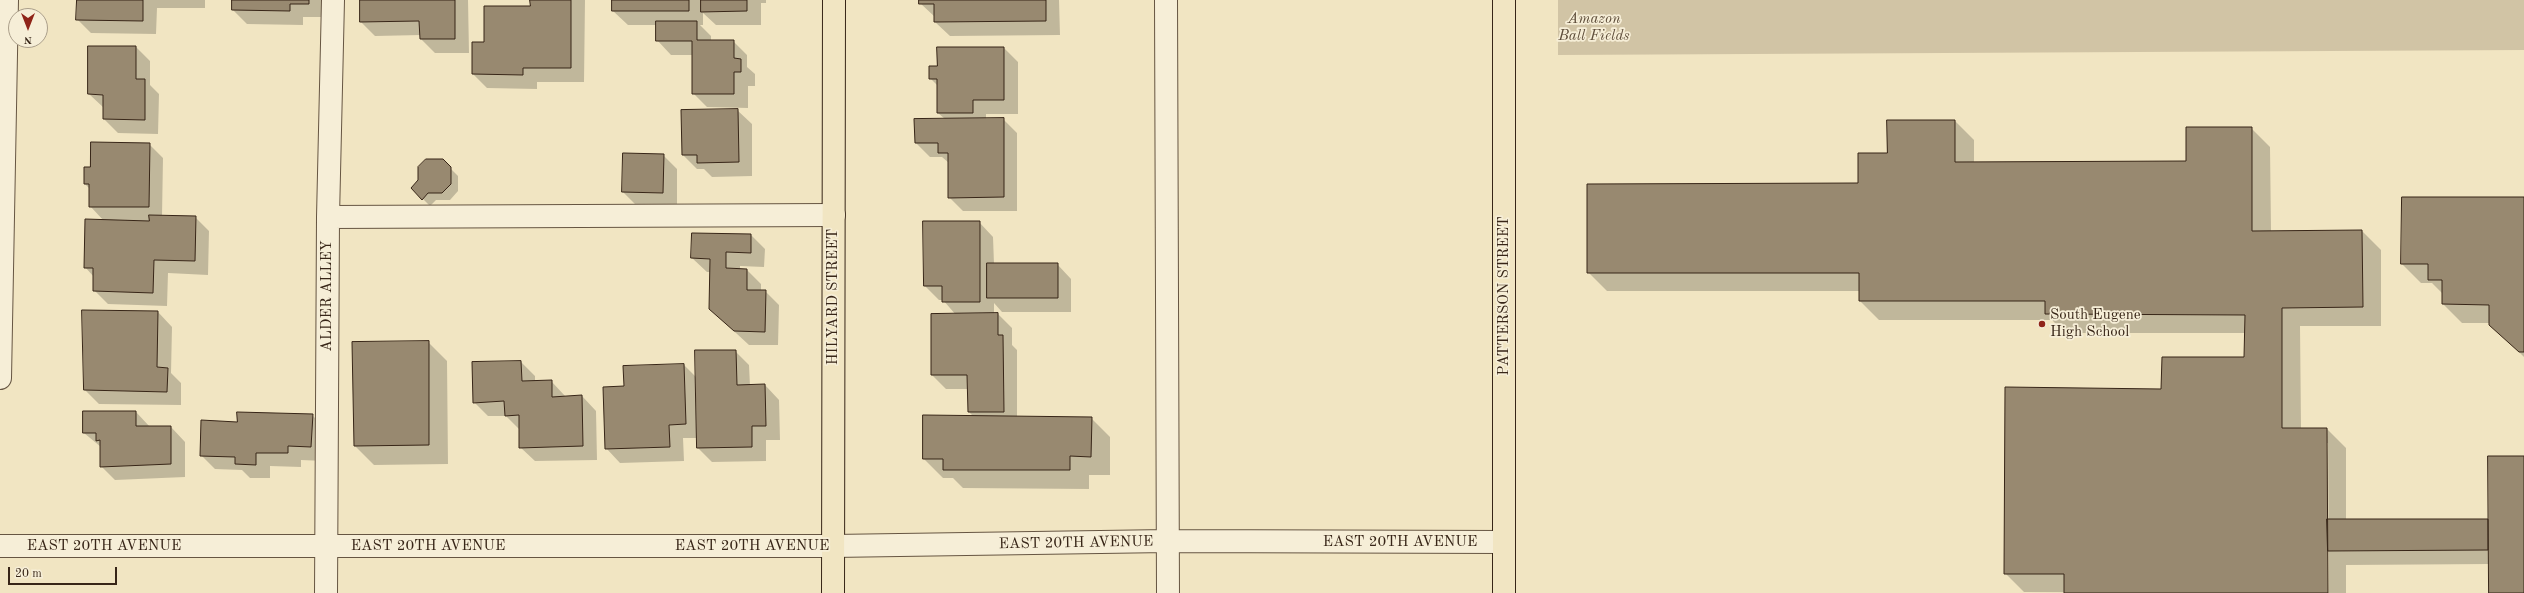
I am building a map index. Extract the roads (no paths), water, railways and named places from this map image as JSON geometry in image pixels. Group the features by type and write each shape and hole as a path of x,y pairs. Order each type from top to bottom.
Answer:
{"main road":[{"name":"HILYARD STREET","path":"833,593 834,0"},
{"name":"PATTERSON STREET","path":"1504,0 1504,593"}],"street":[{"path":"0,378 7,0"},
{"name":"ALDER ALLEY","path":"326,593 328,217 333,0"},
{"path":"1166,0 1168,593"},
{"path":"328,217 834,215"},
{"name":"EAST 20TH AVENUE","path":"0,546 833,546 1167,541 1504,542"}],"place":[{"name":"South Eugene High School","path":"2042,324"}],"park label":[{"name":"Amazon Ball Fields","path":"1594,28"}]}
